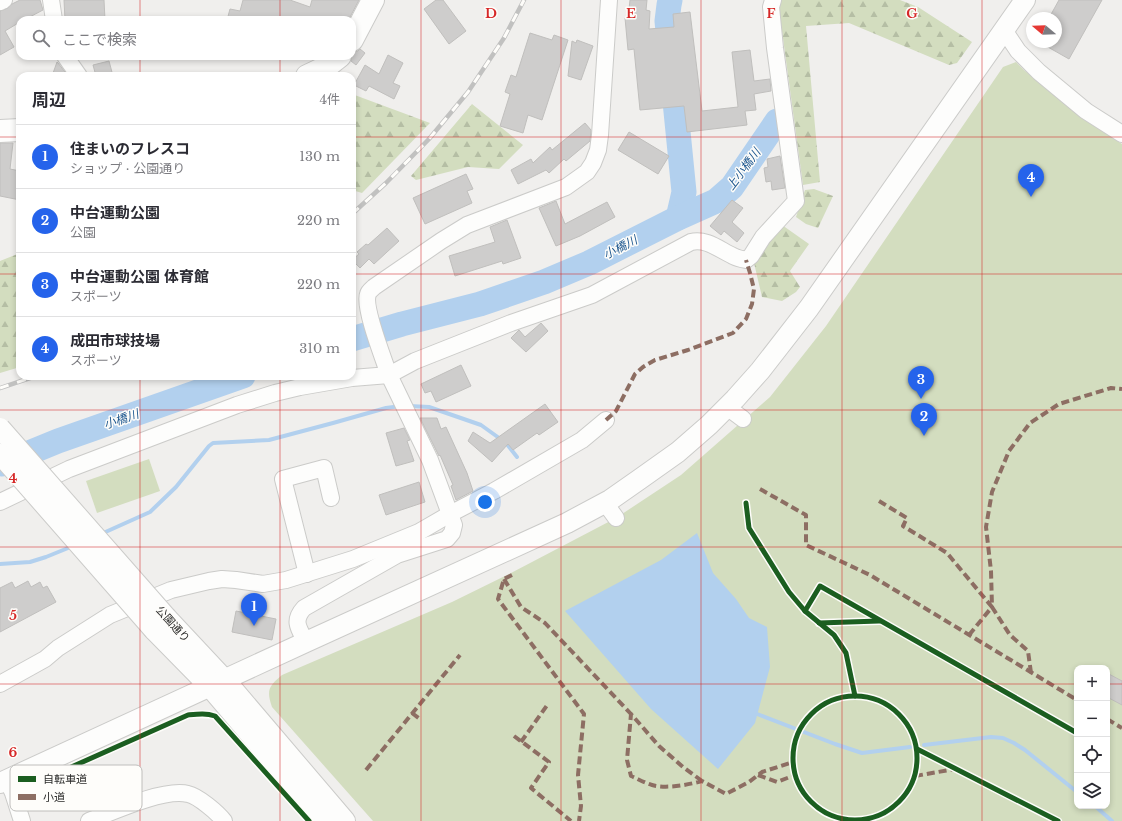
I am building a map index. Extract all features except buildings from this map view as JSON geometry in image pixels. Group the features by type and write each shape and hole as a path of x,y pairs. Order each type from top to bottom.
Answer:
{"main road":[{"path":"356,32 373,0"},
{"path":"315,72 326,67 335,60"},
{"path":"0,131 16,130"}],"street":[{"path":"0,2 4,0"},
{"path":"51,0 53,16"},
{"path":"306,642 298,626 297,619 299,613 304,608 397,555 447,539 452,533 454,525 430,460 387,369 369,313 367,302 368,293 374,287 467,225 566,187 587,172 593,163 598,150 600,135 609,0"},
{"path":"356,377 415,361 511,323 592,295 696,240 713,245 734,257 746,260 751,256 763,237 796,201 775,48 771,7 773,0"},
{"path":"41,765 306,642 567,524 611,510 640,479 678,452 709,425 760,371 809,308 1025,0"},
{"path":"1004,30 1018,52 1039,72 1086,111 1122,134"},
{"path":"68,60 76,72"},
{"path":"0,502 69,469 237,405 275,393 340,380"},
{"path":"727,407 742,419"},
{"path":"0,684 45,659 58,648 110,616 171,590 222,579 263,584 286,580 353,559 419,532 450,514 494,492 582,440 606,420"},
{"name":"公園通り","path":"0,428 160,624"},
{"name":"公園通り","path":"0,454 217,683 345,821"},
{"path":"307,574 283,479 324,468 331,498"},
{"name":"公園通り","path":"217,683 324,821"},
{"path":"142,802 174,793 188,794 200,800 223,820"},
{"path":"19,811 22,821"},
{"path":"89,821 116,811"}],"green space":[{"path":"780,0 900,0 918,7 972,42 957,63 949,65 849,23 806,26 820,182 803,185 779,9"},
{"path":"1016,62 1083,119 1122,144 1122,821 373,821 272,707 269,692 274,682 282,675 452,602 511,573 616,518 681,475 770,397 826,326 1003,67"},
{"path":"356,95 430,123 362,193 356,191"},
{"path":"472,104 523,145 499,169 468,167 416,180 411,176"},
{"path":"814,189 833,196 818,228 806,224 796,217 805,190"},
{"path":"782,225 809,244 790,271 800,287 796,292 782,301 762,297 754,263"},
{"path":"16,255 16,368 0,373 0,261"},
{"path":"149,459 160,491 97,513 86,481"}],"water":[{"path":"697,533 713,573 736,599 749,618 767,627 770,667 755,723 718,769 651,709 565,611 661,560"}],"waterway":[{"name":"小橋川","path":"670,0 667,21 684,192 678,218"},
{"name":"小橋川","path":"356,338 402,324 480,304 544,282 589,263 678,218 716,201 732,187 777,121"},
{"name":"小橋川","path":"2,464 58,441 232,380"},
{"path":"101,534 150,512 176,487 213,443 269,440 386,408 401,406"},
{"path":"409,406 429,407 481,425 506,443 517,457"},
{"path":"0,564 30,562 73,546"},
{"path":"757,714 862,753 910,747"},
{"path":"924,745 991,737 1003,738 1025,750 1074,790"},
{"path":"1098,809 1112,821"}],"railway":[{"path":"356,210 386,183 429,139 468,92 504,38 524,0"},
{"path":"0,388 24,380"}],"marked path":[{"path":"606,420 616,411 635,374 643,367 655,360 688,350 733,333 746,319 752,304 754,289 746,260"},
{"path":"1031,673 1028,651 1010,635 992,607 991,571 986,527 992,492 1009,451 1030,423 1059,404 1111,388 1122,389"},
{"path":"760,489 806,515 806,545 870,575 1074,698"},
{"path":"879,501 907,518 903,526 947,553 992,607 969,635"},
{"path":"512,575 504,579 498,599 584,714 578,775 581,806 579,821"},
{"path":"504,579 521,607 545,623 631,714"},
{"path":"366,770 460,655"},
{"path":"521,742 548,704"},
{"path":"412,713 420,719"},
{"path":"702,781 659,746 631,714 627,760 631,776 652,785 670,787 702,781 726,794 749,782 762,772 793,762"},
{"path":"1110,721 1122,728"},
{"path":"514,736 549,762 531,788 571,821"},
{"path":"915,776 955,769"},
{"path":"758,775 777,782 795,775"}],"cycle path":[{"path":"746,503 749,528 789,592 805,611 834,635 846,653 855,696"},
{"path":"805,611 820,586 1074,731"},
{"path":"819,623 879,621"},
{"path":"861,696 879,700 890,706 903,718 913,734 917,758 913,782 907,793 895,806 873,818 849,820 831,816 820,810 807,798 795,776 793,752 797,734 803,723 815,710 837,698 861,696"},
{"path":"76,765 188,715 205,714 215,716 309,821"},
{"path":"917,749 1058,821"}],"place":[{"name":"成田市球技場","path":"1031,197"},
{"name":"中台運動公園 体育館","path":"921,399"},
{"name":"中台運動公園","path":"924,436"},
{"name":"住まいのフレスコ","path":"254,626"}],"water label":[{"name":"上小橋川","path":"743,169"}]}
